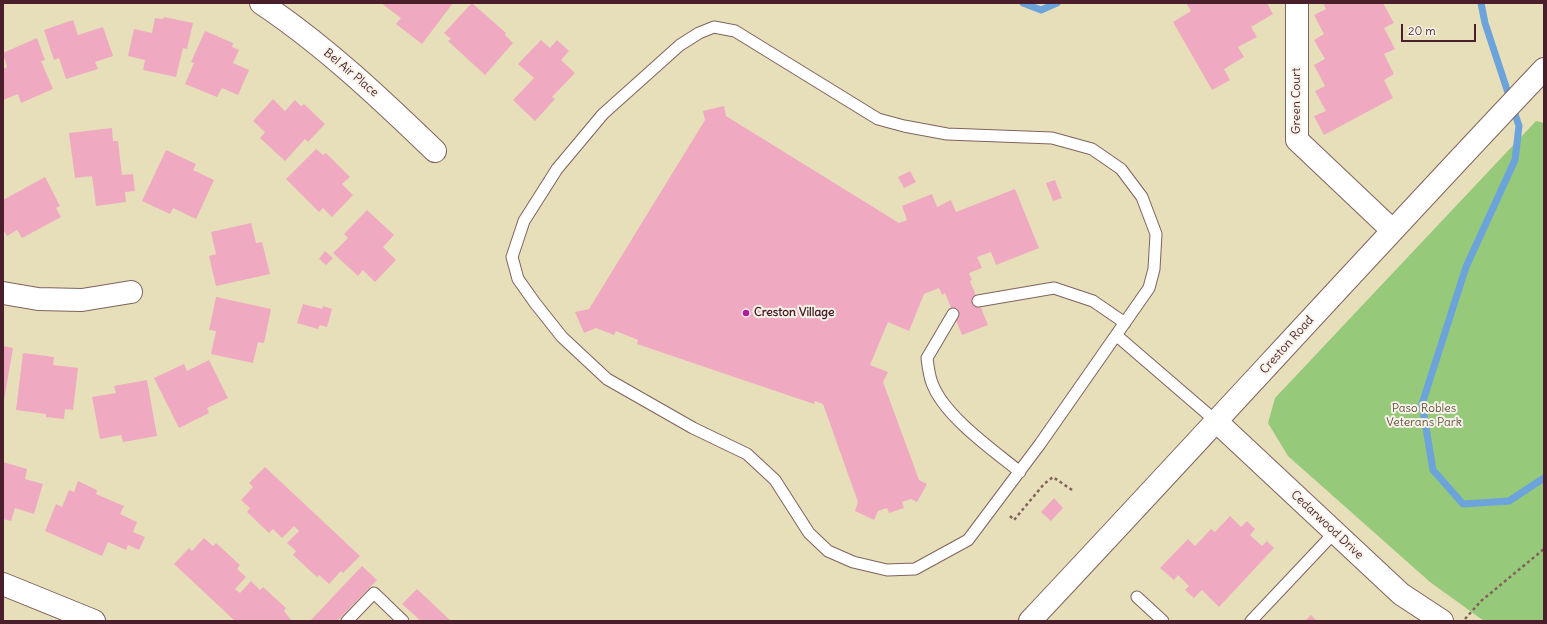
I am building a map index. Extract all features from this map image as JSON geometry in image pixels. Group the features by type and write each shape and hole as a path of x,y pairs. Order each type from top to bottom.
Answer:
{"street":[{"name":"Bel Air Place","path":"261,3 293,25 381,99 435,151"},
{"name":"Green Court","path":"1297,3 1297,140 1392,230"},
{"name":"Creston Road","path":"1034,619 1392,230 1544,69"},
{"path":"3,293 38,299 82,300 131,292"},
{"name":"Cedarwood Drive","path":"1216,422 1401,594 1442,621"},
{"path":"3,584 94,621"}],"lane":[{"path":"714,27 735,31 878,119 904,126 947,134 1052,138 1092,149 1121,169 1142,197 1156,234 1154,269 1149,288 1116,335 1020,472 968,540 915,569 887,570 853,562 828,551 809,533 775,480 747,454 693,428 607,379 562,337 518,279 512,257 524,221 557,169 603,114 680,45 699,33 714,27"},
{"path":"978,301 1054,288 1094,301 1125,323"},
{"path":"954,314 927,358 932,383 945,404 972,434 1020,472"},
{"path":"1116,335 1216,422"},
{"path":"1251,621 1334,532"},
{"path":"347,621 374,593 403,621"},
{"path":"1137,597 1163,621"}],"path":[{"path":"996,505 1014,520 1044,484 1053,477 1072,490"},
{"path":"1463,621 1481,601 1544,549"}],"green space":[{"name":"Paso Robles Veterans Park","path":"1536,121 1544,123 1544,621 1484,621 1430,582 1288,456 1268,423 1275,398"}],"building":[{"path":"381,3 453,3 422,44 396,24 401,18"},
{"path":"472,3 506,33 505,35 513,43 485,75 448,41 451,39 444,33"},
{"path":"1186,3 1267,3 1273,14 1251,27 1257,37 1238,47 1244,57 1224,69 1230,80 1212,90 1173,22 1191,11"},
{"path":"1323,3 1383,3 1394,23 1384,28 1395,49 1384,54 1394,74 1384,80 1393,98 1324,135 1314,116 1326,111 1315,91 1325,86 1314,65 1325,59 1314,40 1324,34 1314,15 1326,9"},
{"path":"164,17 193,23 187,49 183,48 176,77 143,70 145,60 128,56 134,29 152,33 155,18 163,19"},
{"path":"73,20 78,35 103,27 113,56 95,62 98,69 66,79 59,58 54,60 44,30"},
{"path":"205,31 233,43 232,47 239,50 233,63 249,70 238,95 222,88 217,97 185,84 194,63 191,62"},
{"path":"37,38 45,60 41,61 53,89 21,103 18,94 3,100 3,69 7,67 3,53"},
{"path":"541,40 550,48 557,40 569,51 561,60 575,73 552,97 555,99 535,121 513,100 534,78 518,64"},
{"path":"273,99 285,111 295,100 301,106 304,104 325,124 308,142 305,139 285,161 260,138 265,132 253,121"},
{"name":"Creston Village","path":"724,106 726,116 899,223 907,220 902,206 932,194 937,207 951,200 956,212 1015,189 1039,248 996,265 991,252 977,257 982,268 969,273 972,280 970,281 988,325 962,335 945,293 942,295 939,288 924,294 909,331 888,322 870,365 888,372 883,382 919,480 927,484 917,502 911,499 902,502 904,508 889,513 887,508 878,511 874,520 855,511 858,502 823,404 815,401 814,404 637,344 638,340 616,331 614,335 596,328 584,333 575,312 589,309 705,120 703,111"},
{"path":"112,128 113,141 118,141 122,175 133,174 135,191 125,192 126,202 96,206 92,176 75,178 69,133"},
{"path":"316,149 323,155 326,153 350,177 342,184 353,195 332,217 323,208 319,212 286,179"},
{"path":"166,150 196,164 193,170 214,180 196,219 173,208 170,214 142,201"},
{"path":"910,171 916,182 904,188 898,177"},
{"path":"45,177 60,206 56,208 61,217 22,238 17,230 7,236 3,229 3,200"},
{"path":"1055,180 1062,198 1053,201 1046,183"},
{"path":"367,210 394,235 383,247 396,260 375,282 363,270 358,276 333,253 348,238 344,234"},
{"path":"251,223 256,243 262,242 270,274 216,286 209,256 216,254 211,232"},
{"path":"325,251 333,258 326,265 319,259"},
{"path":"216,297 271,309 264,343 258,342 253,363 211,354 216,331 209,330"},
{"path":"303,304 322,309 323,306 332,309 327,327 320,325 318,329 297,323"},
{"path":"3,346 13,348 4,400 3,400"},
{"path":"23,353 54,357 53,365 78,368 73,410 65,409 64,419 46,417 46,414 16,410"},
{"path":"209,360 228,398 207,408 209,413 179,428 154,378 184,364 187,371"},
{"path":"147,380 157,436 123,442 121,435 100,439 92,397 116,393 114,386"},
{"path":"3,462 27,469 25,479 43,484 34,514 15,508 11,521 3,519"},
{"path":"265,467 360,556 343,573 341,571 329,584 319,575 317,577 293,555 296,551 287,543 299,531 294,526 282,538 273,529 269,533 247,512 250,508 241,500 253,487 249,483"},
{"path":"78,481 97,490 96,494 124,506 120,514 137,522 133,532 145,537 139,550 128,545 126,550 108,542 102,556 45,531 56,504 62,507 69,490 74,492"},
{"path":"1054,498 1063,508 1051,521 1041,512"},
{"path":"1230,516 1241,527 1247,521 1255,529 1250,535 1262,546 1267,541 1274,548 1219,607 1202,590 1194,598 1185,590 1189,586 1178,575 1174,580 1160,568 1188,539 1195,546 1211,529 1215,532"},
{"path":"204,538 213,546 216,543 240,565 237,569 246,577 235,589 240,593 251,581 260,590 263,587 286,608 284,611 292,621 235,621 174,564 189,548 192,551"},
{"path":"362,566 377,580 337,621 310,621"},
{"path":"417,589 451,621 421,621 402,604"},
{"path":"1311,615 1317,621 1305,621"}],"waterway":[{"path":"1023,3 1041,10 1057,3"},
{"path":"1481,3 1485,23 1519,126 1515,160 1466,267 1422,404 1433,470 1463,504 1509,501 1544,478"}],"place":[{"name":"Creston Village","path":"746,313"}]}
